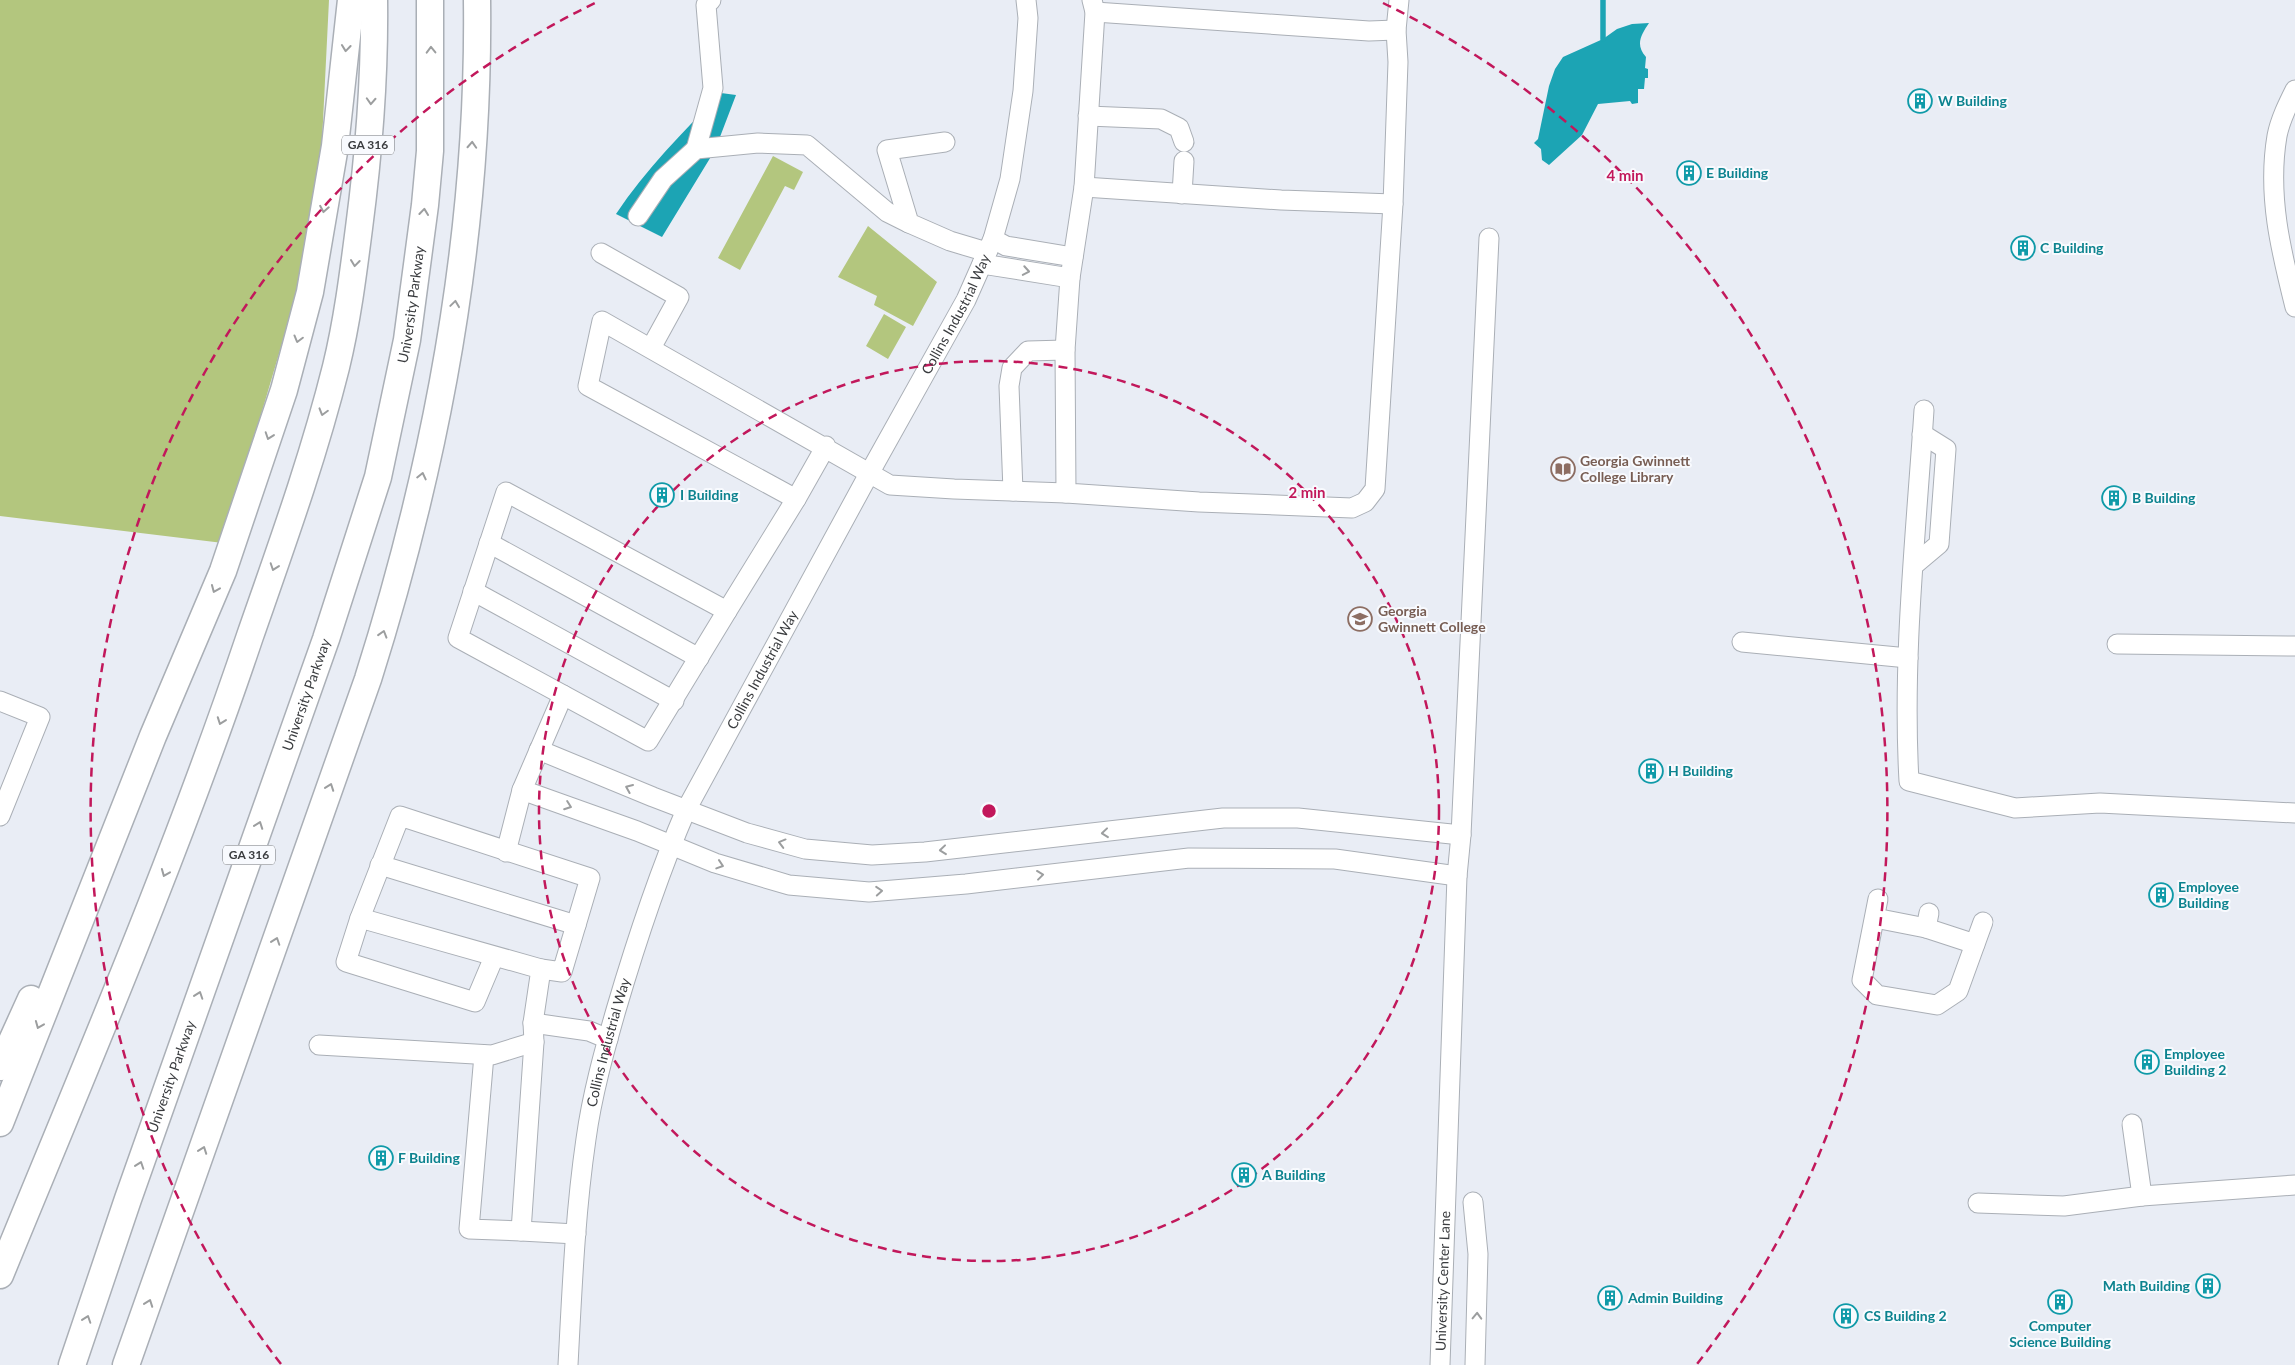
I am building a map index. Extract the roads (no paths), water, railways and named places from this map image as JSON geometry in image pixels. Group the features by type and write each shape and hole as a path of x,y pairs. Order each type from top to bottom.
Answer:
{"highway":[{"path":"0,1123 153,736 223,571 284,390 310,292 335,146 351,0"},
{"name":"GA 316","path":"0,1275 184,824 304,482 336,366 352,288 366,179 371,116 374,0"},
{"name":"University Parkway","path":"72,1365 354,557 378,477 407,340 430,151 430,0"},
{"path":"126,1365 368,679 393,600 423,473 448,352 469,194 475,95 477,0"},
{"path":"0,1067 153,736"}],"street":[{"path":"638,216 663,179 696,149 713,88 706,5 711,0"},
{"name":"Collins Industrial Way","path":"568,1365 576,1234 586,1138 608,1039 636,941 671,844 686,810 966,300 987,252 1010,179 1023,91 1028,18 1026,0"},
{"path":"796,499 588,386 602,321 826,446 890,484 1199,502 1352,508 1365,502 1375,489 1392,204 1398,62 1396,30 1399,0"},
{"path":"1066,493 1065,350 1070,278 1084,187 1093,6 1369,31 1396,30"},
{"path":"2295,90 2277,136 2274,212 2295,307"},
{"path":"1088,116 1161,119 1179,128 1184,152 1182,194"},
{"path":"909,223 887,150 945,142"},
{"path":"696,149 758,143 807,145 886,212 950,241 1070,278"},
{"path":"1084,187 1182,194 1392,204"},
{"name":"University Center Lane","path":"1440,1365 1457,876 1462,835 1489,238"},
{"path":"987,252 1006,246 1073,257"},
{"path":"602,253 680,298 651,348"},
{"path":"1013,491 1009,386 1012,368 1028,351 1065,350"},
{"path":"1924,410 1908,658 1906,737 1909,782 2015,808 2100,803 2295,813"},
{"path":"727,611 506,492 458,638 648,742 727,611 750,577 826,446"},
{"path":"489,543 700,658"},
{"path":"473,591 674,701"},
{"path":"1742,642 1908,658"},
{"path":"2116,644 2295,646"},
{"path":"506,852 522,790 538,750 564,695"},
{"path":"0,701 40,717 0,816"},
{"path":"538,750 747,833 805,849 872,855 944,850 1153,828 1223,818 1298,818 1462,835"},
{"path":"522,790 671,844 715,864 789,885 869,892 966,884 1189,858 1335,858 1457,876"},
{"path":"360,918 494,957 541,969 562,972 590,878 400,816 360,918 346,962 475,1002 494,957"},
{"path":"380,865 576,926"},
{"path":"1878,899 1862,980 1877,995 1937,1005 1958,990 1983,922"},
{"path":"1875,918 1927,921 1975,944"},
{"path":"521,1231 534,1042 533,1022 541,969"},
{"path":"533,1022 589,1032 608,1039"},
{"path":"318,1045 492,1055 534,1042"},
{"path":"484,1054 469,1229 576,1234"},
{"path":"2132,1124 2142,1196"},
{"path":"1978,1203 2064,1206 2142,1196 2295,1185"},
{"name":"University Center Lane","path":"1473,1202 1478,1254 1475,1365"}],"water":[{"path":"1649,23 1640,40 1641,48 1646,57 1645,68 1648,69 1648,78 1645,78 1644,89 1638,89 1638,103 1632,104 1630,101 1598,104 1582,135 1549,165 1542,160 1541,149 1534,143 1538,139 1549,86 1555,69 1563,57 1603,39 1617,29 1632,24"},
{"path":"721,93 736,95 715,150 662,237 616,214 652,166"}],"waterway":[{"path":"1603,0 1603,39"}],"place":[{"name":"W Building","path":"1920,101"},
{"name":"E Building","path":"1689,173"},
{"name":"C Building","path":"2023,248"},
{"name":"Georgia Gwinnett College Library","path":"1563,469"},
{"name":"I Building","path":"662,495"},
{"name":"B Building","path":"2114,498"},
{"name":"Georgia Gwinnett College","path":"1360,619"},
{"name":"H Building","path":"1651,771"},
{"name":"Employee Building","path":"2161,895"},
{"name":"Employee Building 2","path":"2147,1062"},
{"name":"F Building","path":"381,1158"},
{"name":"A Building","path":"1244,1175"},
{"name":"Math Building","path":"2208,1286"},
{"name":"Admin Building","path":"1610,1298"},
{"name":"Computer Science Building","path":"2060,1302"},
{"name":"CS Building 2","path":"1846,1316"}]}
